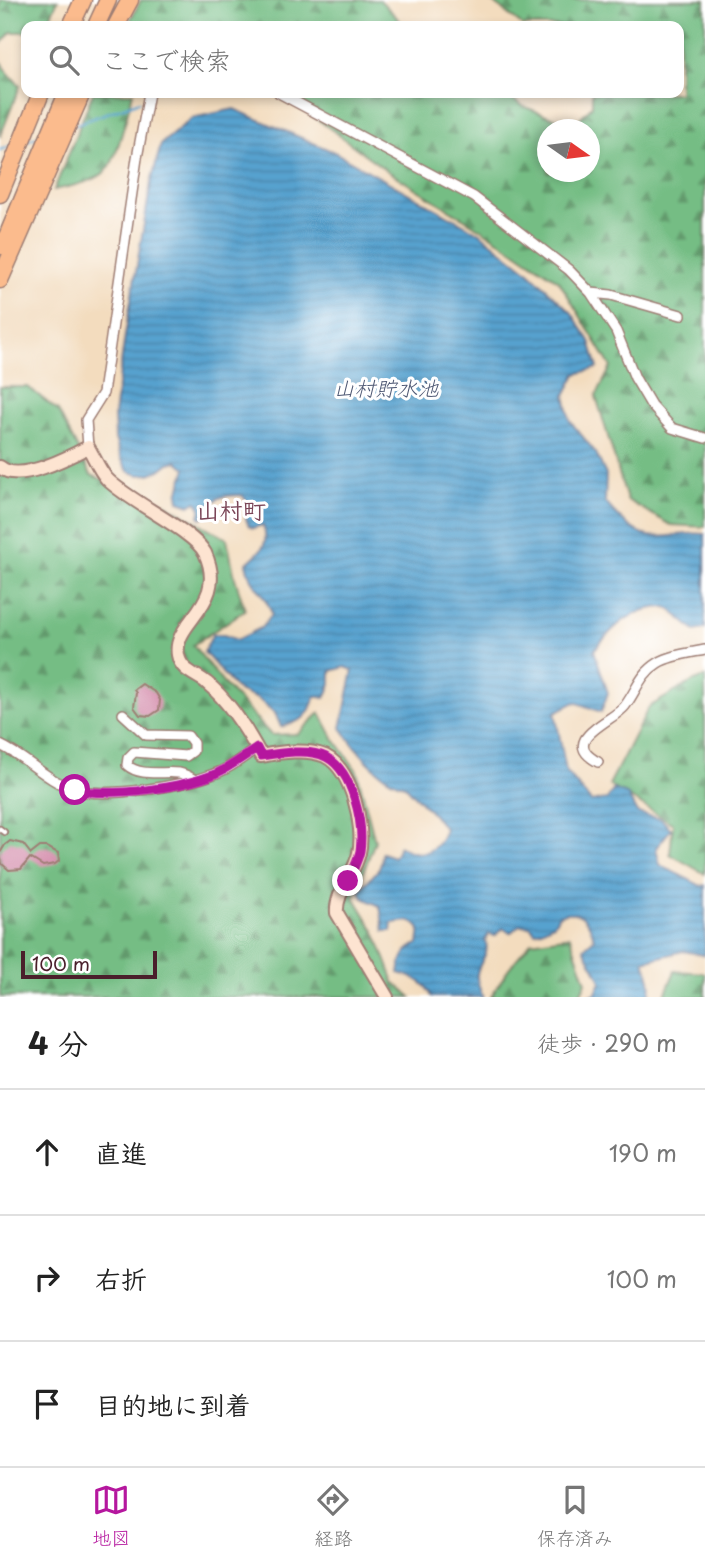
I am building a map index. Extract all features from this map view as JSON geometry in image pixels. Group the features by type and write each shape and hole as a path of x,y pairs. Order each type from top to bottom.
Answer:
{"highway":[{"path":"71,21 78,0"},
{"path":"72,21 83,0"},
{"path":"98,21 108,0"},
{"path":"119,21 130,0"},
{"path":"0,194 39,98"},
{"path":"0,254 75,98"},
{"path":"0,280 75,98"}],"street":[{"path":"148,98 103,393 86,420 88,447 107,479 191,538 204,551 211,576 210,591 177,642 178,659 190,675 205,680 228,702 261,756 302,752 327,757 345,775 357,806 360,852 336,902 337,913 387,997"},
{"path":"288,98 474,197 569,270 592,293 616,331 635,378 651,405 672,428 705,438"},
{"path":"592,293 611,295 681,315"},
{"path":"0,467 5,472 15,472 54,464 88,447"},
{"path":"598,762 585,748 587,734 623,709 646,672 665,659 705,650"},
{"path":"123,714 146,734 188,736 193,743 193,751 186,756 134,752 128,758 127,765 145,772 182,773 195,780"},
{"path":"0,745 56,781 83,792 150,788 195,780 213,775 257,748"}],"green space":[{"path":"0,0 58,0 48,21 21,21 21,32 11,32 0,45"},
{"path":"141,0 380,0 400,21 130,21"},
{"path":"490,0 705,0 705,527 671,525 627,500 596,396 611,367 559,281 386,170 289,98 510,98 525,107 557,119 537,119 537,182 600,182 600,119 579,119 592,106 592,98 684,98 684,21 517,21"},
{"path":"0,59 4,68 20,86 0,137"},
{"path":"91,98 132,98 114,157 106,171 82,184 54,190"},
{"path":"0,387 28,387 58,411 91,475 165,504 227,539 245,610 193,645 223,683 271,735 298,734 320,713 357,771 375,841 354,897 375,932 394,982 411,997 0,997"},
{"path":"705,677 705,874 670,854 673,824 609,785 649,707"},
{"path":"570,936 586,982 579,997 491,997 509,968 531,942"},
{"path":"675,971 705,973 705,997 664,997"}],"water":[{"name":"山村貯水池","path":"234,109 334,152 481,234 527,270 571,312 590,341 598,368 576,374 565,395 570,421 596,453 606,475 605,502 625,522 649,536 705,534 705,629 695,631 667,607 634,614 617,625 594,650 608,693 601,712 575,702 555,712 566,771 591,802 607,799 614,789 627,794 637,813 661,819 671,829 656,848 660,865 701,886 705,885 705,955 683,951 644,961 649,975 649,997 587,997 596,993 601,982 584,948 594,939 587,921 573,913 559,915 554,924 535,932 530,926 520,925 510,933 503,928 495,936 489,934 485,940 486,953 477,974 483,997 432,997 422,984 399,973 404,956 418,944 420,929 413,923 404,921 392,923 391,931 384,931 380,906 363,898 360,891 380,866 382,853 394,857 399,846 414,852 427,851 438,844 445,829 405,785 377,770 341,728 353,670 345,667 331,671 331,684 325,698 315,696 304,718 281,727 275,713 258,699 238,691 204,652 213,634 237,640 261,628 272,614 246,564 265,543 263,525 253,528 249,526 246,519 248,502 242,495 218,499 202,518 199,516 201,508 196,501 190,505 179,501 178,494 186,468 177,461 149,474 138,475 128,471 115,439 114,415 151,183 161,144 192,118"}],"building":[{"path":"142,684 156,693 160,700 159,710 150,716 140,715 134,707 134,690"},
{"path":"10,841 23,844 31,854 40,847 47,847 58,853 59,861 43,866 30,858 21,869 9,870 2,864 0,853"}],"waterway":[{"path":"74,125 140,101"},
{"path":"28,140 41,136"},
{"path":"0,150 11,146"}],"district":[{"name":"山村町","path":"231,509"}],"route":[{"path":"75,790 117,791 179,784 213,775 257,748 261,756 302,752 327,757 345,775 357,806 360,852 348,881"}]}
